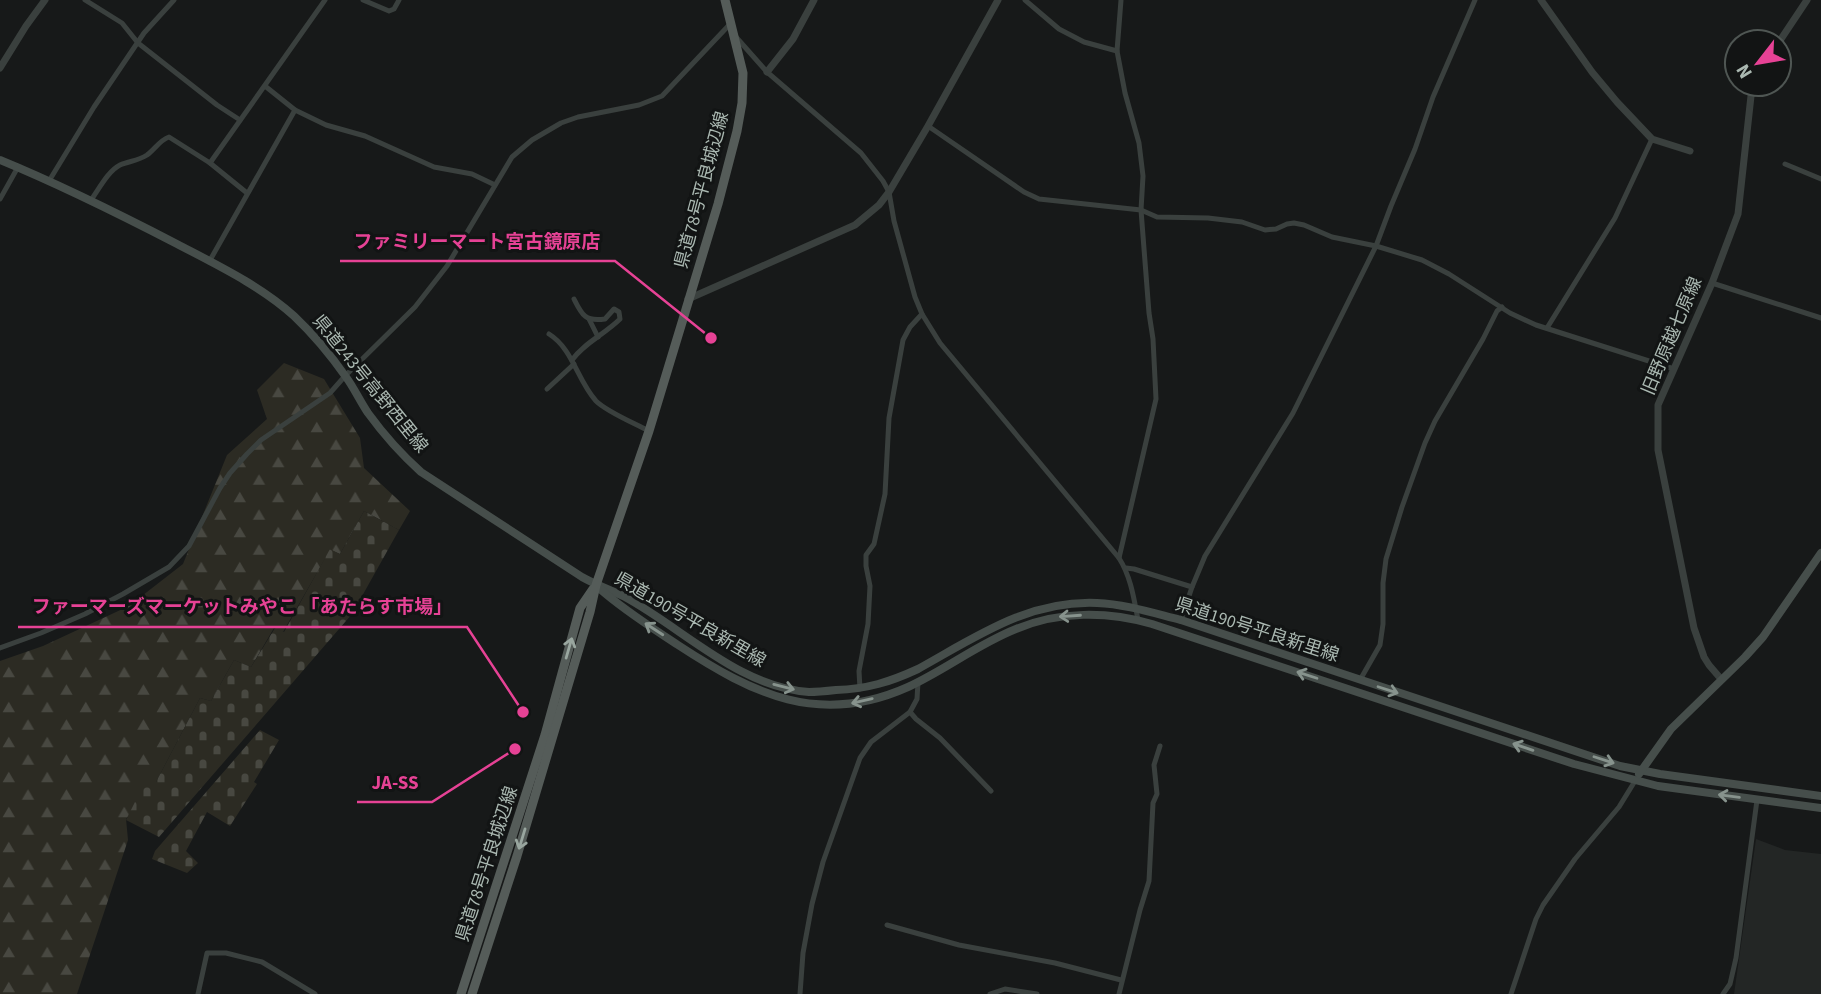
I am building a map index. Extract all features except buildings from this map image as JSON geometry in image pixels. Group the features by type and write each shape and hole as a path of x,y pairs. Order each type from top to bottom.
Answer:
{"main road":[{"name":"県道78号平良城辺線","path":"472,994 517,856 596,585 649,432 737,131 743,73 725,0"},
{"name":"県道243号高野西里線","path":"0,160 91,200 258,290 295,317 345,376 381,430 421,472 541,552 596,585"},
{"path":"1821,553 1763,637 1671,729 1635,781 1700,793 1821,808"},
{"name":"県道78号平良城辺線","path":"461,994 545,735 580,608 596,585"},
{"name":"県道190号平良新里線","path":"596,585 624,597 729,664 769,683 810,692 860,689 903,676 988,630 1029,612 1069,603 1097,603 1136,609 1181,620 1641,771"},
{"name":"県道190号平良新里線","path":"596,585 621,607 699,659 750,687 796,702 852,704 877,698 918,682 1017,628 1063,615 1093,614 1138,620 1574,764 1635,781"},
{"path":"1641,771 1821,796"}],"street":[{"path":"0,68 45,0"},
{"path":"85,0 122,23 138,43 240,120"},
{"path":"49,181 94,107 144,33 174,0"},
{"path":"210,163 325,0"},
{"path":"363,0 389,11 394,9 399,0"},
{"path":"766,72 793,39 814,0"},
{"path":"688,299 855,225 879,205 928,126 998,0"},
{"path":"1025,0 1067,34 1084,42 1117,51"},
{"path":"1119,558 1156,400 1141,210 1143,176 1139,144 1117,51 1121,0"},
{"path":"1181,620 1205,556 1293,413 1376,246 1433,97 1475,0"},
{"path":"1541,0 1592,72 1653,139 1690,151"},
{"path":"1788,28 1807,0"},
{"path":"0,648 85,614 169,567 189,546 220,488 247,454 261,440 330,393 415,307 446,266 512,157 532,139 561,123 639,105 663,96 731,23"},
{"path":"734,34 766,72 861,153 883,181 889,192 894,221 922,314 940,343 1119,558 1126,568 1138,620"},
{"path":"265,86 295,110 326,125 365,136 434,167 472,174 495,185"},
{"name":"旧野原越七原線","path":"1721,679 1704,657 1694,628 1658,450 1658,405 1712,283 1738,214 1751,98"},
{"path":"209,262 295,110"},
{"path":"928,126 1015,186 1039,198 1141,210 1157,217 1242,222 1265,230 1294,223 1332,237 1376,246 1437,267 1510,313 1528,321 1674,369"},
{"path":"91,200 113,170 121,164 146,156 164,138 174,139 210,163 247,193"},
{"path":"1548,328 1615,218 1653,139"},
{"path":"1785,164 1821,178"},
{"path":"0,199 18,167"},
{"path":"1712,283 1821,318"},
{"path":"547,389 573,362 580,349 620,319 619,313 614,309 605,319 589,319 583,316 573,299"},
{"path":"1360,680 1380,645 1386,559 1425,443 1497,311 1502,307"},
{"path":"860,689 859,671 868,624 870,586 866,555 874,544 885,494 888,418 903,340 922,314"},
{"path":"589,319 598,337"},
{"path":"549,334 560,341 595,400 606,409 649,432"},
{"path":"1126,568 1192,587"},
{"path":"800,994 803,953 812,904 823,862 860,758 870,742 910,712 917,699 918,682"},
{"path":"910,712 992,791"},
{"path":"1119,994 1149,881 1153,803 1157,794 1154,765 1160,746"},
{"path":"1511,994 1536,919 1547,898 1575,859 1619,807 1635,781"},
{"path":"1723,994 1730,984 1736,958 1757,800"},
{"path":"887,925 959,945 1055,963 1121,981"},
{"path":"198,994 207,953 226,953 262,962 315,994"},
{"path":"990,994 1005,989 1037,994"}],"shaded area":[{"path":"1756,839 1785,850 1821,854 1821,994 1734,994"}],"green space":[{"path":"284,363 324,379 360,438 364,468 410,511 399,530 364,511 340,554 330,550 283,632 274,628 251,667 234,660 211,701 200,698 156,782 126,819 128,840 77,994 0,994 0,661 43,646 129,606 183,564 227,455 267,419 257,390"},
{"path":"364,511 399,530 352,614 159,837 126,820 146,780 156,782 200,698 211,701 234,660 251,667 275,628 284,632 330,549 340,554"},
{"path":"260,730 279,740 254,782 257,784 230,826 207,812 186,851 198,863 187,873 152,859 155,851"}],"place":[{"name":"ファミリーマート宮古鏡原店","path":"711,338"},
{"name":"ファーマーズマーケットみやこ 「あたらす市場」","path":"523,712"},
{"name":"JA-SS","path":"515,749"}]}
